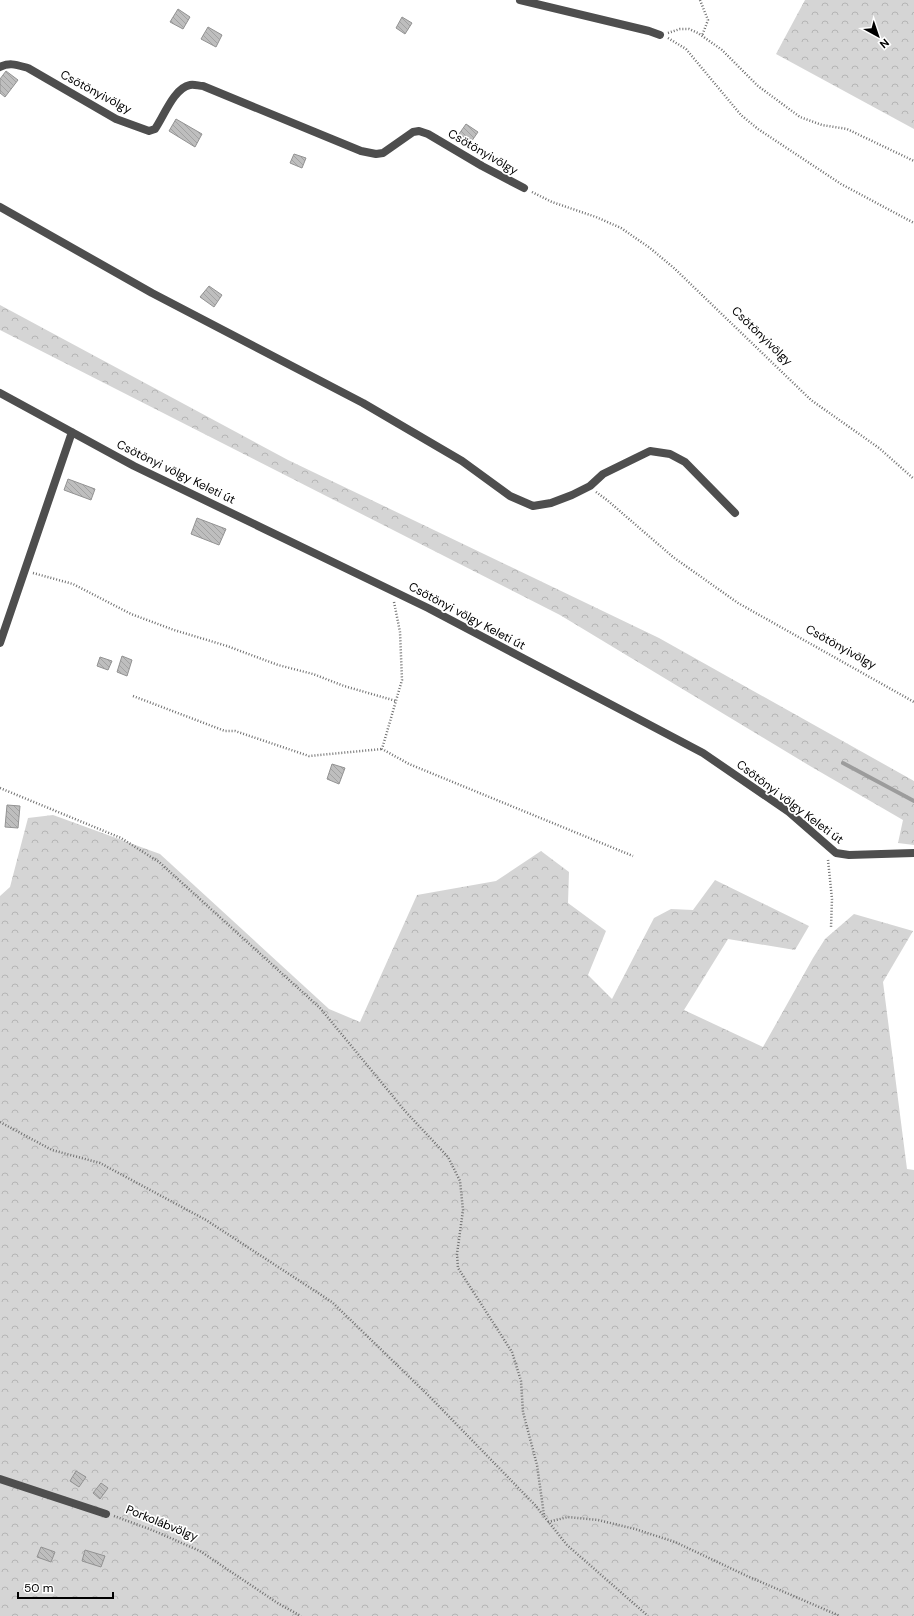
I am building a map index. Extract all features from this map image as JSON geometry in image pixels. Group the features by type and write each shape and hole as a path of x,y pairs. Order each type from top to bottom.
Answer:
{"street":[{"path":"520,0 649,31 660,35"},
{"name":"Csötönyivölgy","path":"0,67 7,63 28,68 116,119 149,130 155,129 175,94 182,88 191,84 203,86 361,151 376,154 383,153 413,132 419,131 428,134 482,166 524,188"},
{"path":"0,207 152,293 363,403 462,460 510,496 533,506 551,503 590,486 603,474 650,451 670,454 685,462 735,513"},
{"name":"Csötönyi völgy Keleti út","path":"0,393 134,466 428,608 703,753 789,812 836,853 849,855 914,853"},
{"path":"0,643 72,432"},
{"path":"0,1479 106,1514"}],"path":[{"path":"700,0 708,20 702,36"},
{"path":"660,35 680,29 689,29 722,50 758,86 800,117 822,124 847,128 914,161"},
{"path":"660,35 671,39 686,49 741,115 779,145 841,184 914,223"},
{"name":"Csötönyivölgy","path":"524,188 552,202 621,228 650,248 675,269 811,400 878,448 914,479"},
{"name":"Csötönyivölgy","path":"581,490 595,492 607,500 673,557 738,603 914,702"},
{"path":"25,570 73,584 131,614 174,630 227,646 278,665 313,674 344,686 396,701"},
{"path":"382,749 402,680 400,632 392,591"},
{"path":"134,696 225,731 235,731 309,756 382,749 409,764 633,856"},
{"path":"0,788 121,838 159,862 320,1008 405,1111 448,1157 460,1181 463,1210 457,1254 458,1268 512,1352 521,1381 523,1412 536,1464 544,1515"},
{"path":"828,859 832,899 831,927"},
{"path":"0,1122 52,1150 107,1166 206,1220 332,1302 429,1396 544,1515 567,1545 648,1616"},
{"name":"Porkolábvölgy","path":"106,1514 152,1530 200,1551 279,1604 301,1616"},
{"path":"548,1522 568,1517 598,1520 635,1529 675,1542 747,1576 840,1616"}],"green space":[{"path":"805,0 914,0 914,129 776,54"},
{"path":"0,305 288,460 659,638 914,781 914,845 898,843 903,820 810,766 560,615 0,330"},
{"path":"53,815 160,854 329,1009 360,1022 417,895 496,881 541,851 569,872 568,903 606,931 588,975 612,999 654,918 671,909 693,910 715,880 809,926 795,950 728,939 684,1010 763,1047 825,939 854,914 913,931 883,982 907,1169 914,1170 914,1616 0,1616 0,896 10,887 28,818"}],"building":[{"path":"178,9 190,17 183,29 170,22"},
{"path":"402,17 412,23 405,34 396,28"},
{"path":"208,27 222,35 216,47 201,39"},
{"path":"6,71 18,80 5,97 0,93 0,79"},
{"path":"176,119 202,134 195,147 169,131"},
{"path":"466,124 478,132 471,142 459,134"},
{"path":"294,154 306,158 302,168 290,163"},
{"path":"209,286 222,295 214,307 200,297"},
{"path":"68,479 95,489 91,500 64,490"},
{"path":"197,518 226,529 219,545 191,534"},
{"path":"122,656 132,660 127,676 117,672"},
{"path":"100,657 112,661 108,670 97,666"},
{"path":"332,764 345,768 339,784 327,779"},
{"path":"7,805 20,806 18,828 5,827"},
{"path":"76,1471 86,1477 79,1487 70,1481"},
{"path":"101,1483 108,1488 100,1499 93,1493"},
{"path":"41,1547 55,1552 51,1562 37,1557"},
{"path":"85,1550 105,1556 101,1567 82,1561"}],"waterway":[{"path":"843,763 914,801"}]}
